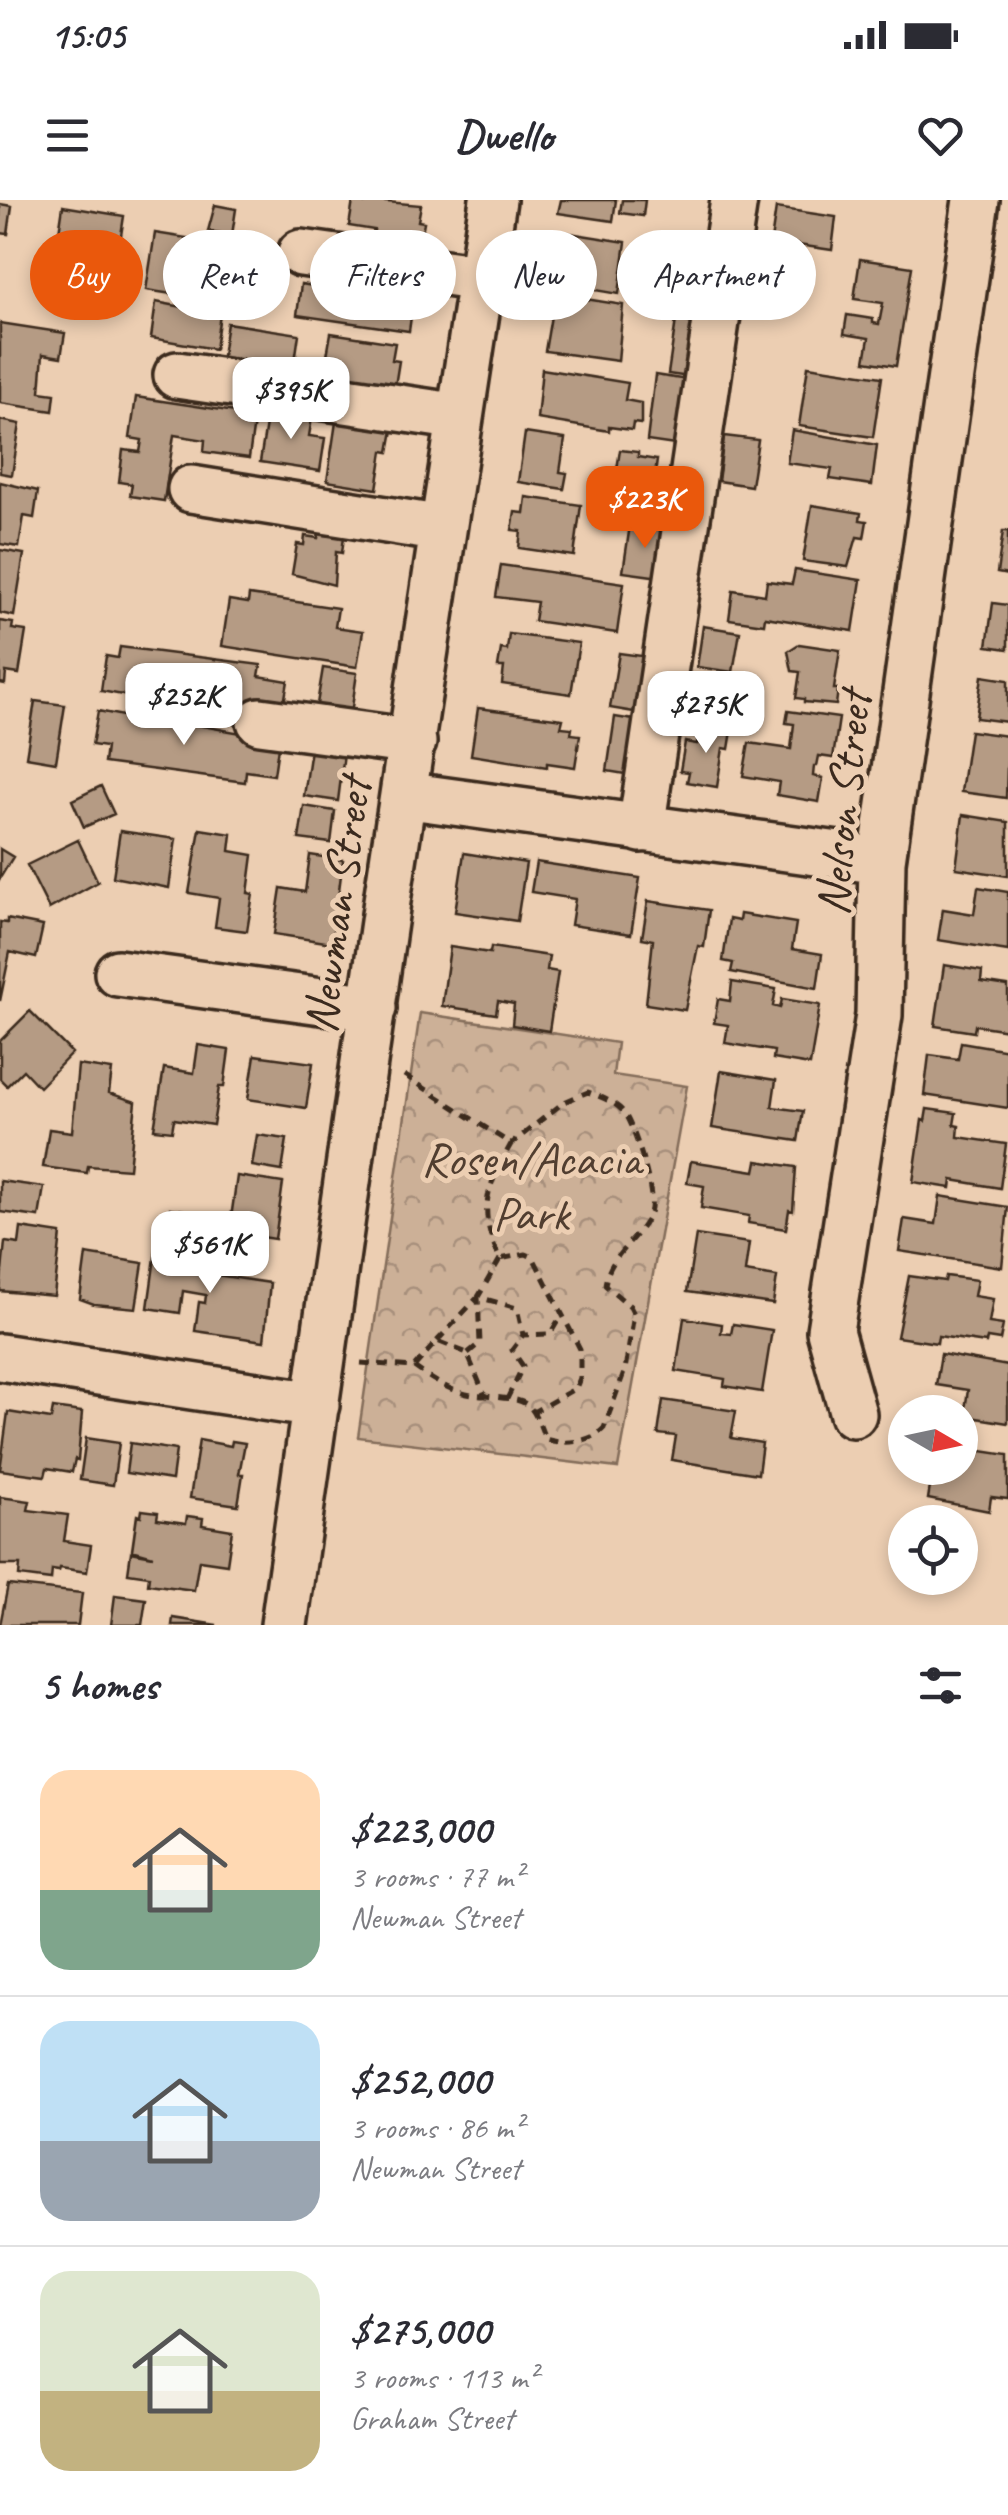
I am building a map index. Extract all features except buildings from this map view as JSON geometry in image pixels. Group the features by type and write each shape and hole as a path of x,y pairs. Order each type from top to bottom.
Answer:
{"street":[{"name":"Newman Street","path":"488,230 493,200"},
{"path":"641,829 734,200"},
{"name":"Nelson Street","path":"853,1414 830,1331 879,1015 882,861 972,200"},
{"path":"301,252 476,277"},
{"name":"Newman Street","path":"284,1625 476,311"},
{"path":"177,375 460,418"},
{"path":"191,489 443,529"},
{"path":"260,721 413,742"},
{"path":"404,795 882,861"},
{"path":"118,974 373,1008"},
{"path":"0,1356 316,1405"}],"path":[{"path":"404,1075 511,1144"},
{"path":"361,1363 414,1367 435,1382 470,1396 528,1403 535,1411 545,1440 551,1442 585,1440 598,1435 626,1370 634,1314 605,1285 607,1270 650,1213 653,1194 626,1114 607,1099 588,1092 564,1102 511,1144 489,1184 485,1206 488,1234 500,1259"},
{"path":"414,1367 478,1297 500,1259 526,1254 533,1257 580,1349 576,1388 535,1411"},
{"path":"478,1297 517,1308 523,1335 512,1350 523,1366 507,1399"},
{"path":"467,1353 480,1343 478,1297"},
{"path":"523,1335 550,1334 562,1314"},
{"path":"437,1341 467,1353 485,1396"}],"green space":[{"name":"Rosen/Acacia Park","path":"420,1013 617,1043 613,1075 687,1086 618,1468 358,1437"}]}
